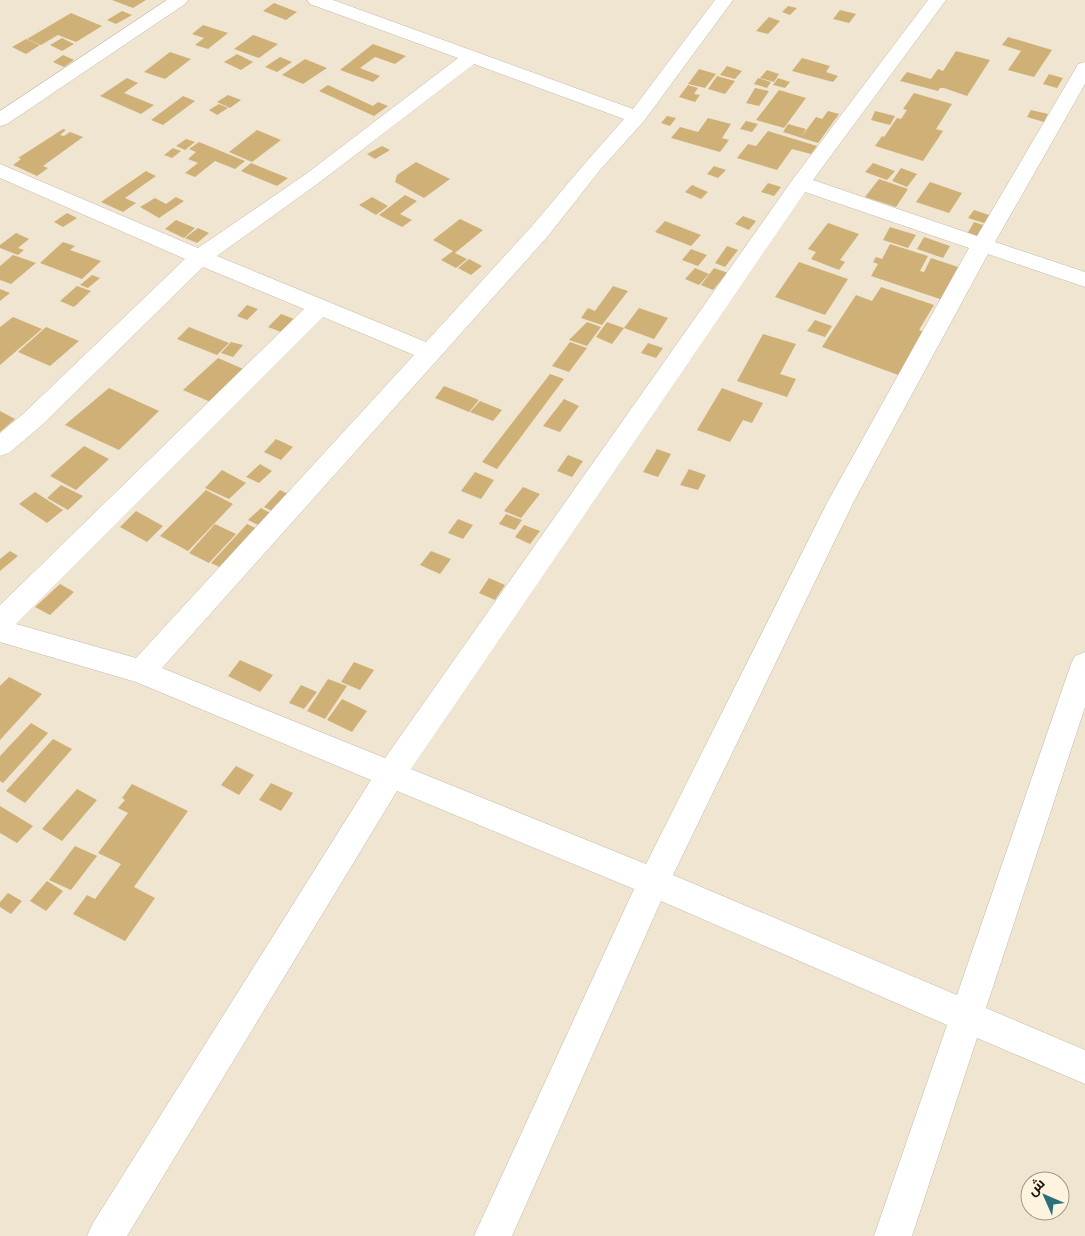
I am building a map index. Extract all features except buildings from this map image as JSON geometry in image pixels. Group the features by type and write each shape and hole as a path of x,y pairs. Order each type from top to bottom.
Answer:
{"street":[{"path":"0,120 179,0"},
{"path":"316,0 637,117"},
{"path":"141,672 432,353 540,231 593,166 637,117 724,0"},
{"path":"106,1236 391,774 800,183 937,0"},
{"path":"0,447 32,420 200,257 313,178 472,56"},
{"path":"493,1236 653,882 841,501 982,245 1085,68"},
{"path":"0,170 200,257 432,353"},
{"path":"800,183 1085,280"},
{"path":"0,623 321,306"},
{"path":"0,631 141,672 653,882 1085,1067"},
{"path":"893,1236 1085,664"}]}
